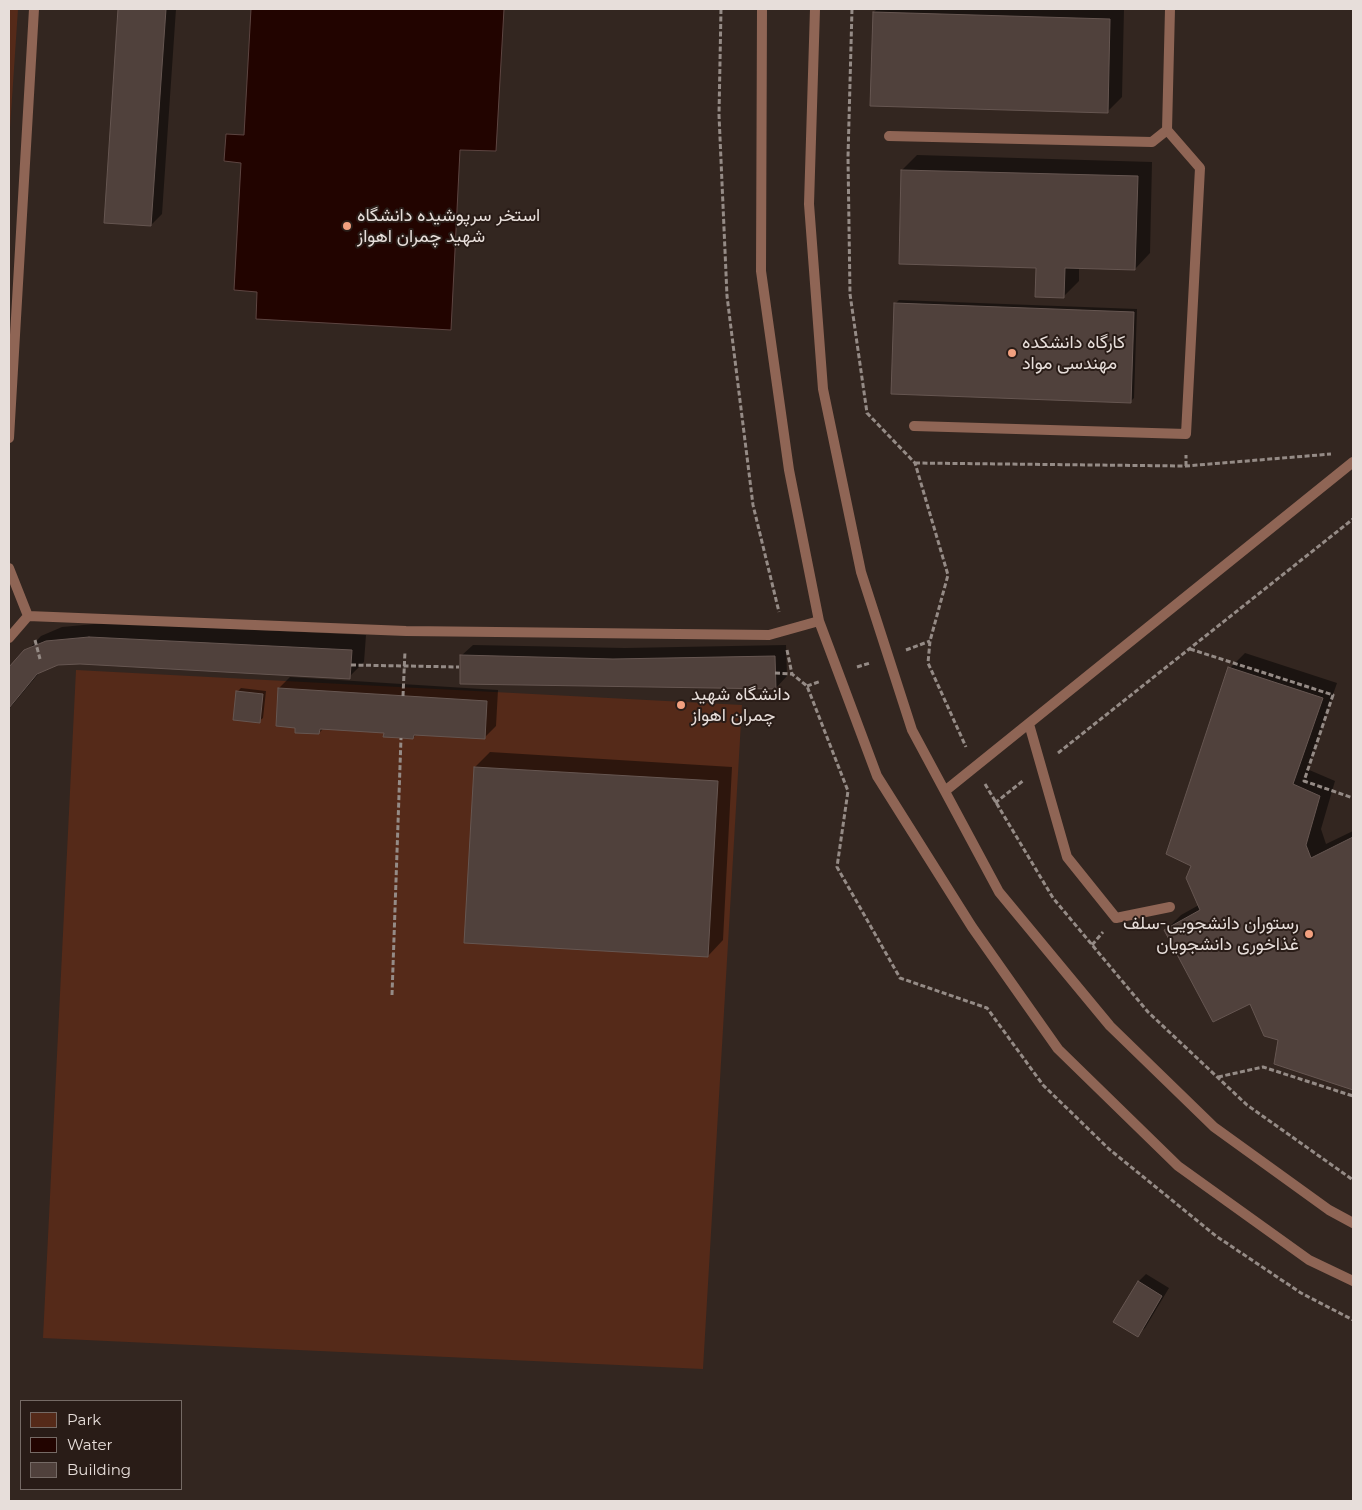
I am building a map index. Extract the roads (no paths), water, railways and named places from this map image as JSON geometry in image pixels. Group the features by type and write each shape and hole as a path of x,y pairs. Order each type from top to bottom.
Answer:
{"lane":[{"path":"9,438 34,9"},
{"path":"762,9 762,271 789,470 819,621 877,776 972,927 1058,1049 1178,1166 1308,1260 1353,1281"},
{"path":"814,9 809,204 823,389 861,572 912,730 999,892 1110,1026 1214,1127 1329,1210 1353,1223"},
{"path":"914,426 1186,434 1200,168 1167,130 1170,9"},
{"path":"889,136 1152,142 1167,130"},
{"path":"945,791 1353,462"},
{"path":"9,568 28,616"},
{"path":"28,616 406,631 770,635 819,621"},
{"path":"9,638 28,616"},
{"path":"1029,724 1067,857 1116,918 1170,907"}],"water":[{"name":"استخر سرپوشیده دانشگاه شهید چمران اهواز","path":"251,9 504,9 496,151 460,150 451,330 256,319 257,292 234,290 241,163 224,161 226,134 244,135"}],"place":[{"name":"استخر سرپوشیده دانشگاه شهید چمران اهواز","path":"347,226"},
{"name":"کارگاه دانشکده مهندسی مواد","path":"1012,353"},
{"name":"دانشگاه شهید چمران اهواز","path":"681,705"},
{"name":"رستوران دانشجویی-سلف غذاخوری دانشجویان","path":"1309,934"}]}
